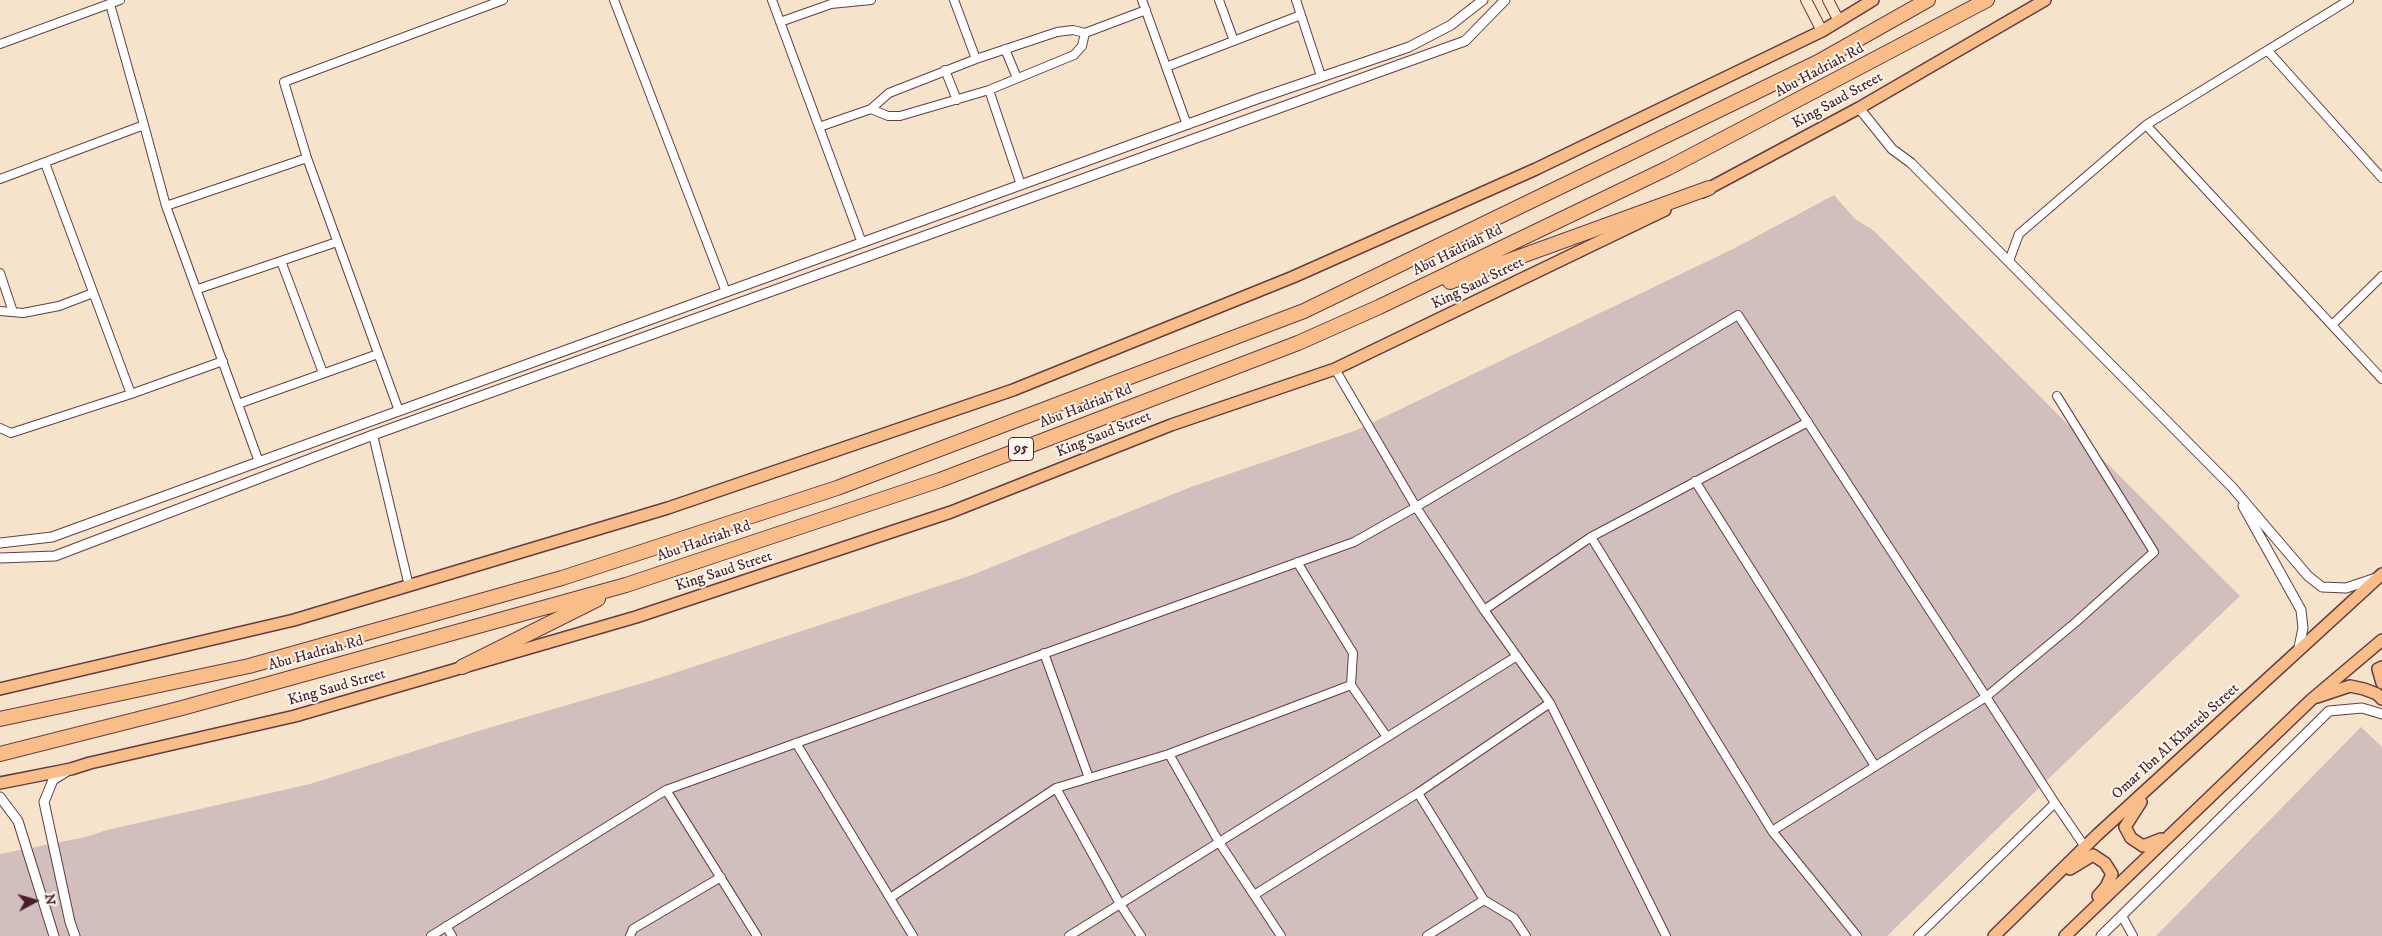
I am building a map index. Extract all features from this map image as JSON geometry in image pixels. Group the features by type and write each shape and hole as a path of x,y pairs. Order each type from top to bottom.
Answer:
{"highway":[{"name":"Abu Hadriah Rd","path":"0,719 249,666 562,578 837,488 1304,311 1818,62 1928,0"},
{"name":"Abu Hadriah Rd","path":"0,754 182,708 626,585 940,480 1298,343 1379,307 1668,168 1987,0"},
{"path":"1379,307 1709,188"},
{"path":"462,667 626,585"}],"main road":[{"path":"1806,0 1822,31"},
{"path":"1828,0 1839,21"},
{"path":"0,689 294,620 668,508 1013,390 1338,257 1536,170 1822,31 1873,0"},
{"name":"King Saud Street","path":"0,784 295,716 636,617 951,512 1171,425 1335,369 1709,188 1859,108 2046,0"},
{"name":"Omar Ibn Al Khatteb Street","path":"1994,936 2085,846 2381,575"},
{"path":"2065,936 2311,700 2378,644 2382,656"},
{"path":"2382,667 2378,669 2382,683"},
{"path":"2311,700 2350,686 2377,694 2382,699"},
{"path":"2175,764 2134,810 2125,827 2131,838 2143,846 2157,842 2214,793"},
{"path":"2023,908 2080,862 2093,855 2105,863 2112,874 2106,887 2065,936"}],"street":[{"path":"0,44 120,0"},
{"path":"398,411 307,158 284,82 503,0"},
{"path":"614,0 726,292"},
{"path":"772,0 862,243"},
{"path":"780,22 832,2 871,0"},
{"path":"954,0 976,59"},
{"path":"1142,0 1187,124"},
{"path":"1220,0 1234,41"},
{"path":"1296,0 1321,76"},
{"path":"0,543 52,537 1187,124 1409,47 1451,25 1483,0"},
{"path":"0,558 55,556 373,435 1465,41 1505,0"},
{"path":"2009,260 2019,234 2146,125 2349,0"},
{"path":"110,4 166,206 198,289 259,462"},
{"path":"819,127 871,109 889,93 1005,48 1065,30 1085,33 1146,10"},
{"path":"1166,67 1301,15"},
{"path":"871,109 888,116 900,116 989,90 1074,55 1082,46 1085,33"},
{"path":"1005,48 1017,78"},
{"path":"2268,51 2382,178"},
{"path":"945,70 957,100"},
{"path":"989,90 1021,185"},
{"path":"1859,108 1892,149 1911,163 2009,260 2232,487 2308,576 2322,587 2346,588 2381,575"},
{"path":"0,178 144,125"},
{"path":"2146,125 2382,379"},
{"path":"166,206 307,158"},
{"path":"45,163 131,394"},
{"path":"198,289 337,242"},
{"path":"281,261 323,373"},
{"path":"0,273 13,312"},
{"path":"2332,325 2382,276"},
{"path":"0,311 23,313 59,306 94,293"},
{"path":"430,936 666,790 1354,542 1416,507 1738,314 2055,803 2085,846"},
{"path":"238,404 378,354"},
{"path":"0,428 11,433 131,394 223,361"},
{"path":"1335,369 1416,507 1484,610 1550,702 1666,936"},
{"path":"1772,831 1986,697 2076,622 2154,552 2057,396"},
{"path":"1484,610 1592,537 1808,422"},
{"path":"373,435 409,586"},
{"path":"1696,482 1875,766"},
{"path":"2232,487 2301,610 2303,628 2298,652"},
{"path":"1592,537 1772,831 1856,936"},
{"path":"1297,562 1353,653 1351,685 1387,737"},
{"path":"1044,653 1088,778"},
{"path":"1069,936 1517,656"},
{"path":"890,898 1056,788 1169,754 1351,685"},
{"path":"1254,895 1418,792 1550,702"},
{"path":"2101,936 2330,711 2362,708 2382,714"},
{"path":"796,743 913,936"},
{"path":"1169,754 1219,842 1281,936"},
{"path":"71,769 53,780 44,802 70,922 75,936"},
{"path":"1056,788 1120,904 1140,936"},
{"path":"666,790 757,936"},
{"path":"1418,792 1484,900 1514,918 1526,936"},
{"path":"0,797 18,821 54,936"},
{"path":"1918,936 2055,803"},
{"path":"630,936 633,929 721,877"},
{"path":"1427,936 1484,900"},
{"path":"2122,916 2133,936"},
{"path":"446,926 452,936"}],"shaded area":[{"path":"1834,195 1855,219 1873,230 2240,596 1887,936 0,936 0,854 86,837 107,830 310,784 478,731 653,680 972,575 1191,487 1357,430 1737,247"},
{"path":"2361,727 2382,747 2382,936 2156,936"}]}
